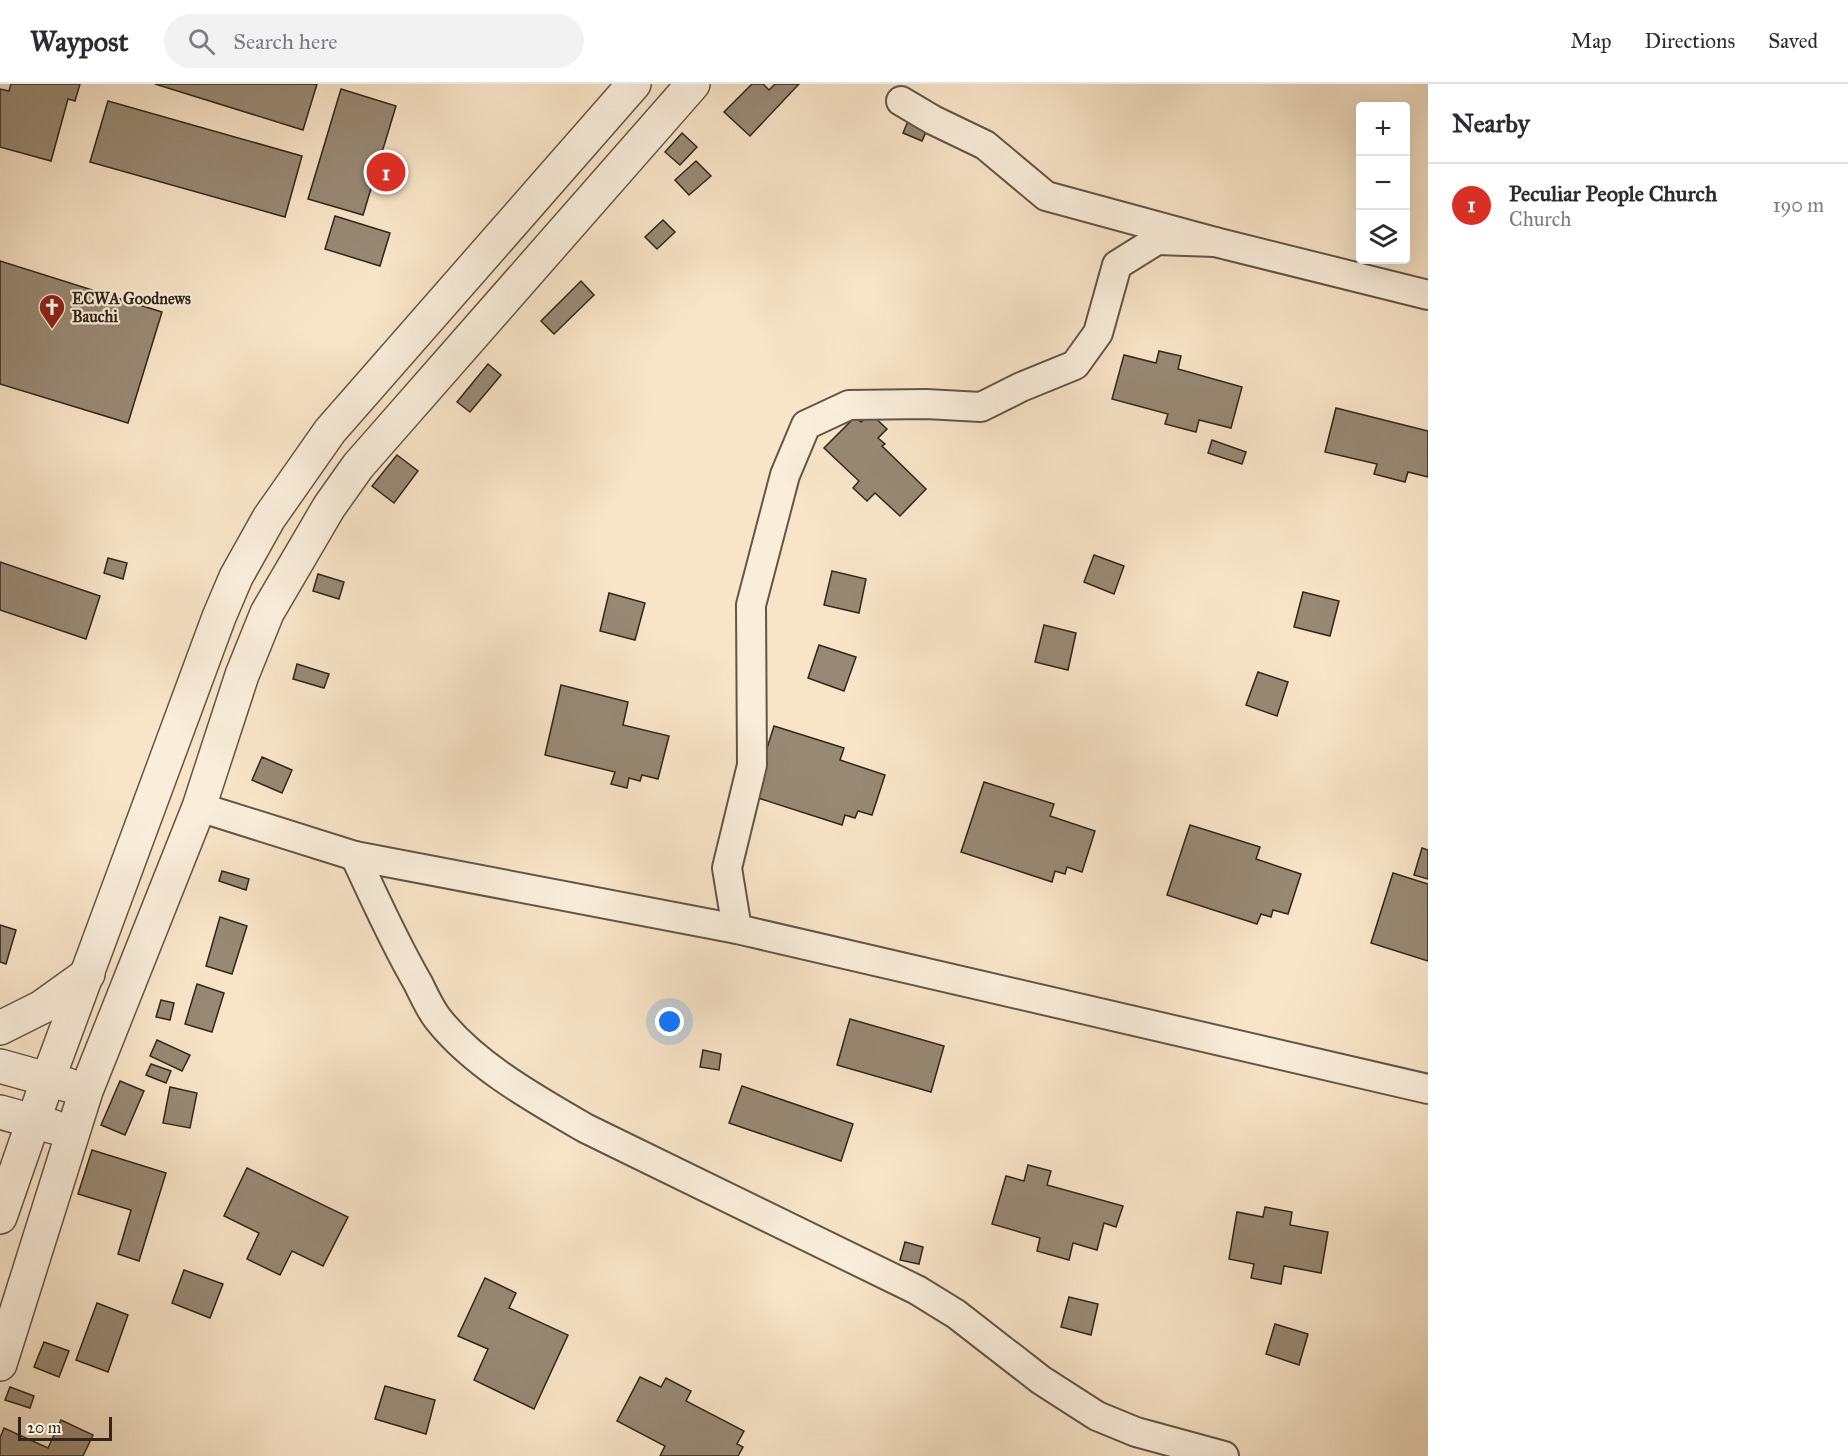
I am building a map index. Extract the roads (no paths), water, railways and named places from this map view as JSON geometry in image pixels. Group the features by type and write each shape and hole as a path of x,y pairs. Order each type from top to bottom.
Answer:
{"street":[{"path":"2,1204 219,617 236,578 269,518 330,431 634,84"},
{"path":"0,1364 86,1091 199,807 242,675 267,613 329,507 358,466 693,84"},
{"path":"901,101 933,120 986,145 1046,196 1215,242 1428,295"},
{"path":"737,929 727,868 752,765 752,605 785,475 807,425 849,405 926,404 981,407 1021,387 1075,365 1098,333 1117,265 1157,240 1215,242"},
{"path":"199,807 356,856 737,929 1428,1089"},
{"path":"356,856 402,955 437,1018 463,1047 492,1069 585,1128 918,1290 956,1314 1041,1380 1097,1416 1136,1432 1224,1456"},
{"path":"0,1028 42,1007 88,974"},
{"path":"0,1066 86,1091"},
{"path":"0,1112 73,1133"}],"place":[{"name":"Peculiar People Church","path":"386,172"},
{"name":"ECWA Goodnews Bauchi","path":"52,330"}]}
